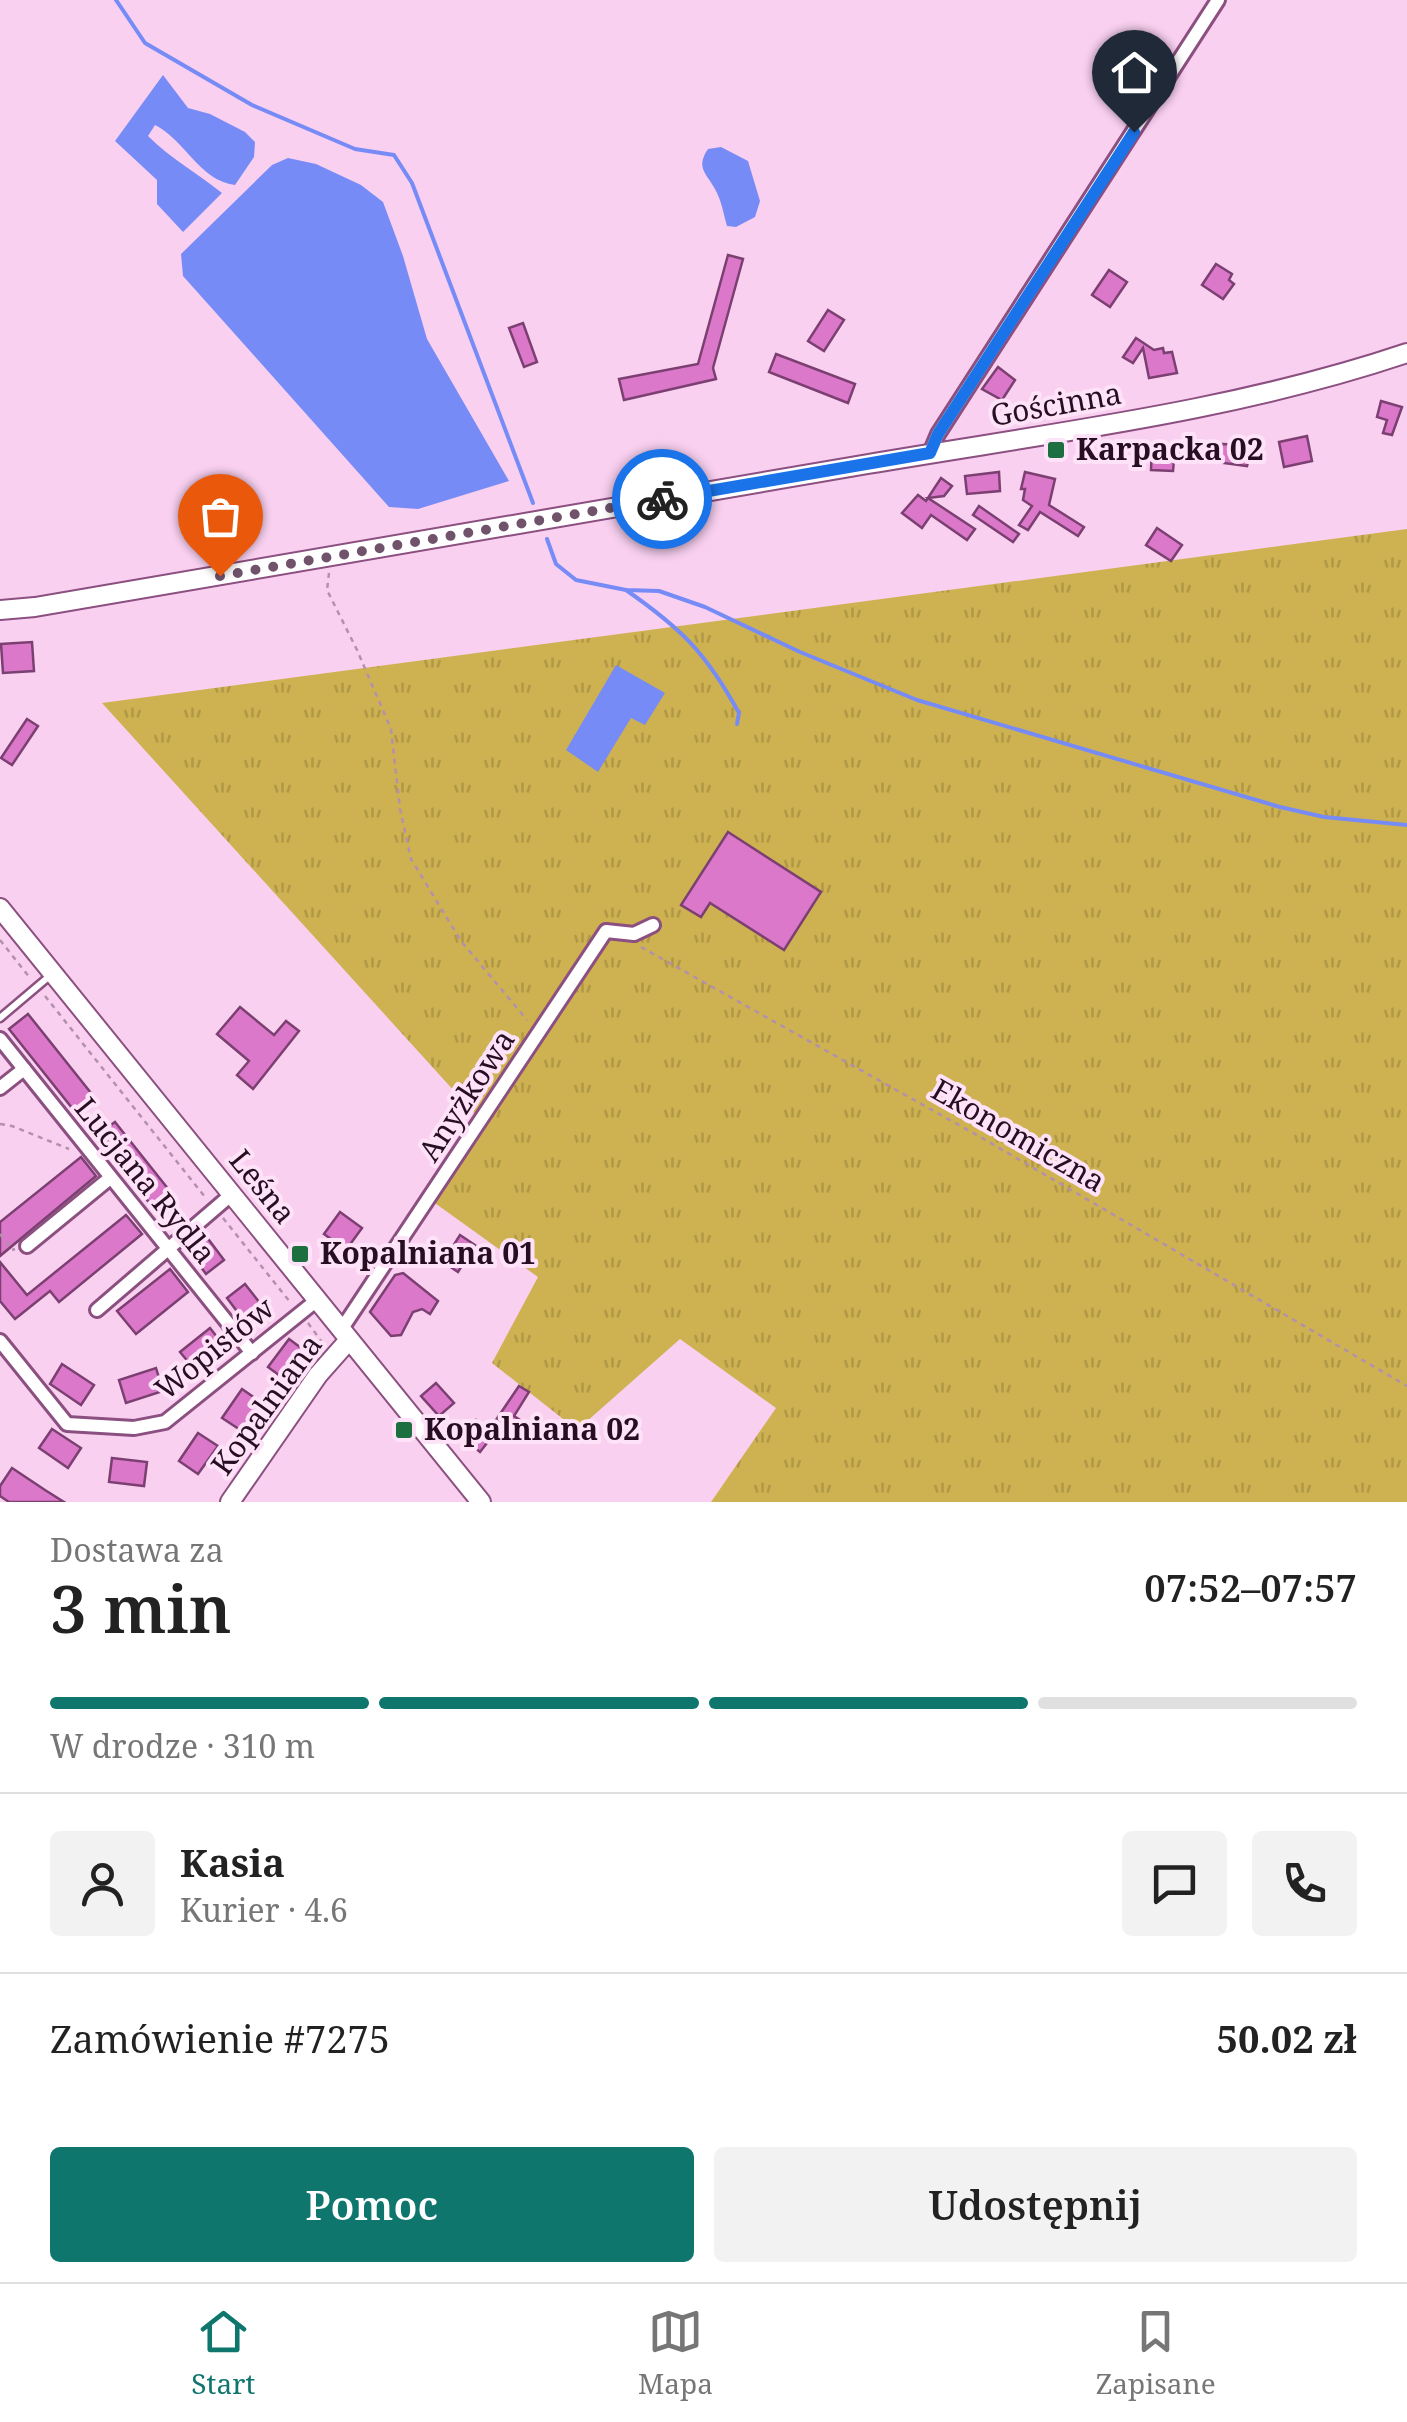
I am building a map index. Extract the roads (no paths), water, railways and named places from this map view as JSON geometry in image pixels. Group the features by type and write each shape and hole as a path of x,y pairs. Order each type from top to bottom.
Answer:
{"main road":[{"name":"Gościnna","path":"0,610 35,608 1259,396 1347,373 1407,352"},
{"name":"Leśna","path":"1,910 481,1502"},
{"name":"Kopalniana","path":"230,1502 345,1335"}],"street":[{"path":"930,453 938,434 1218,0"},
{"name":"Anyżkowa","path":"345,1335 606,930 634,934 654,925"},
{"name":"Lucjana Rydla","path":"0,1039 252,1352"},
{"path":"0,1088 24,1069"},
{"path":"27,1246 110,1178"},
{"path":"96,1310 232,1194"},
{"name":"Wopistów","path":"0,1342 67,1424 134,1428 165,1422 317,1300"}],"lane":[{"path":"0,1018 53,973"}],"water":[{"path":"163,75 188,108 210,114 245,132 255,142 254,157 235,185 212,176 155,125 148,136 222,193 183,232 157,204 157,180 115,141"},
{"path":"721,147 748,161 760,201 755,217 736,227 727,226 719,197 702,162 708,149"},
{"path":"288,158 316,164 361,185 383,202 427,339 509,481 418,509 389,507 183,276 181,254 272,165"},
{"path":"616,665 665,693 645,725 631,718 598,772 566,750"}],"waterway":[{"path":"116,0 145,43 252,105 355,149 394,155 412,183 533,503"},
{"path":"547,539 556,564 576,580 626,590 659,591 705,607 800,652 917,700 1280,807 1324,817 1407,825"},
{"path":"626,590 678,630 704,658 739,713 737,724"}],"place":[{"name":"Karpacka 02","path":"1056,450"},
{"name":"Kopalniana 01","path":"300,1254"},
{"name":"Kopalniana 02","path":"404,1430"}]}
